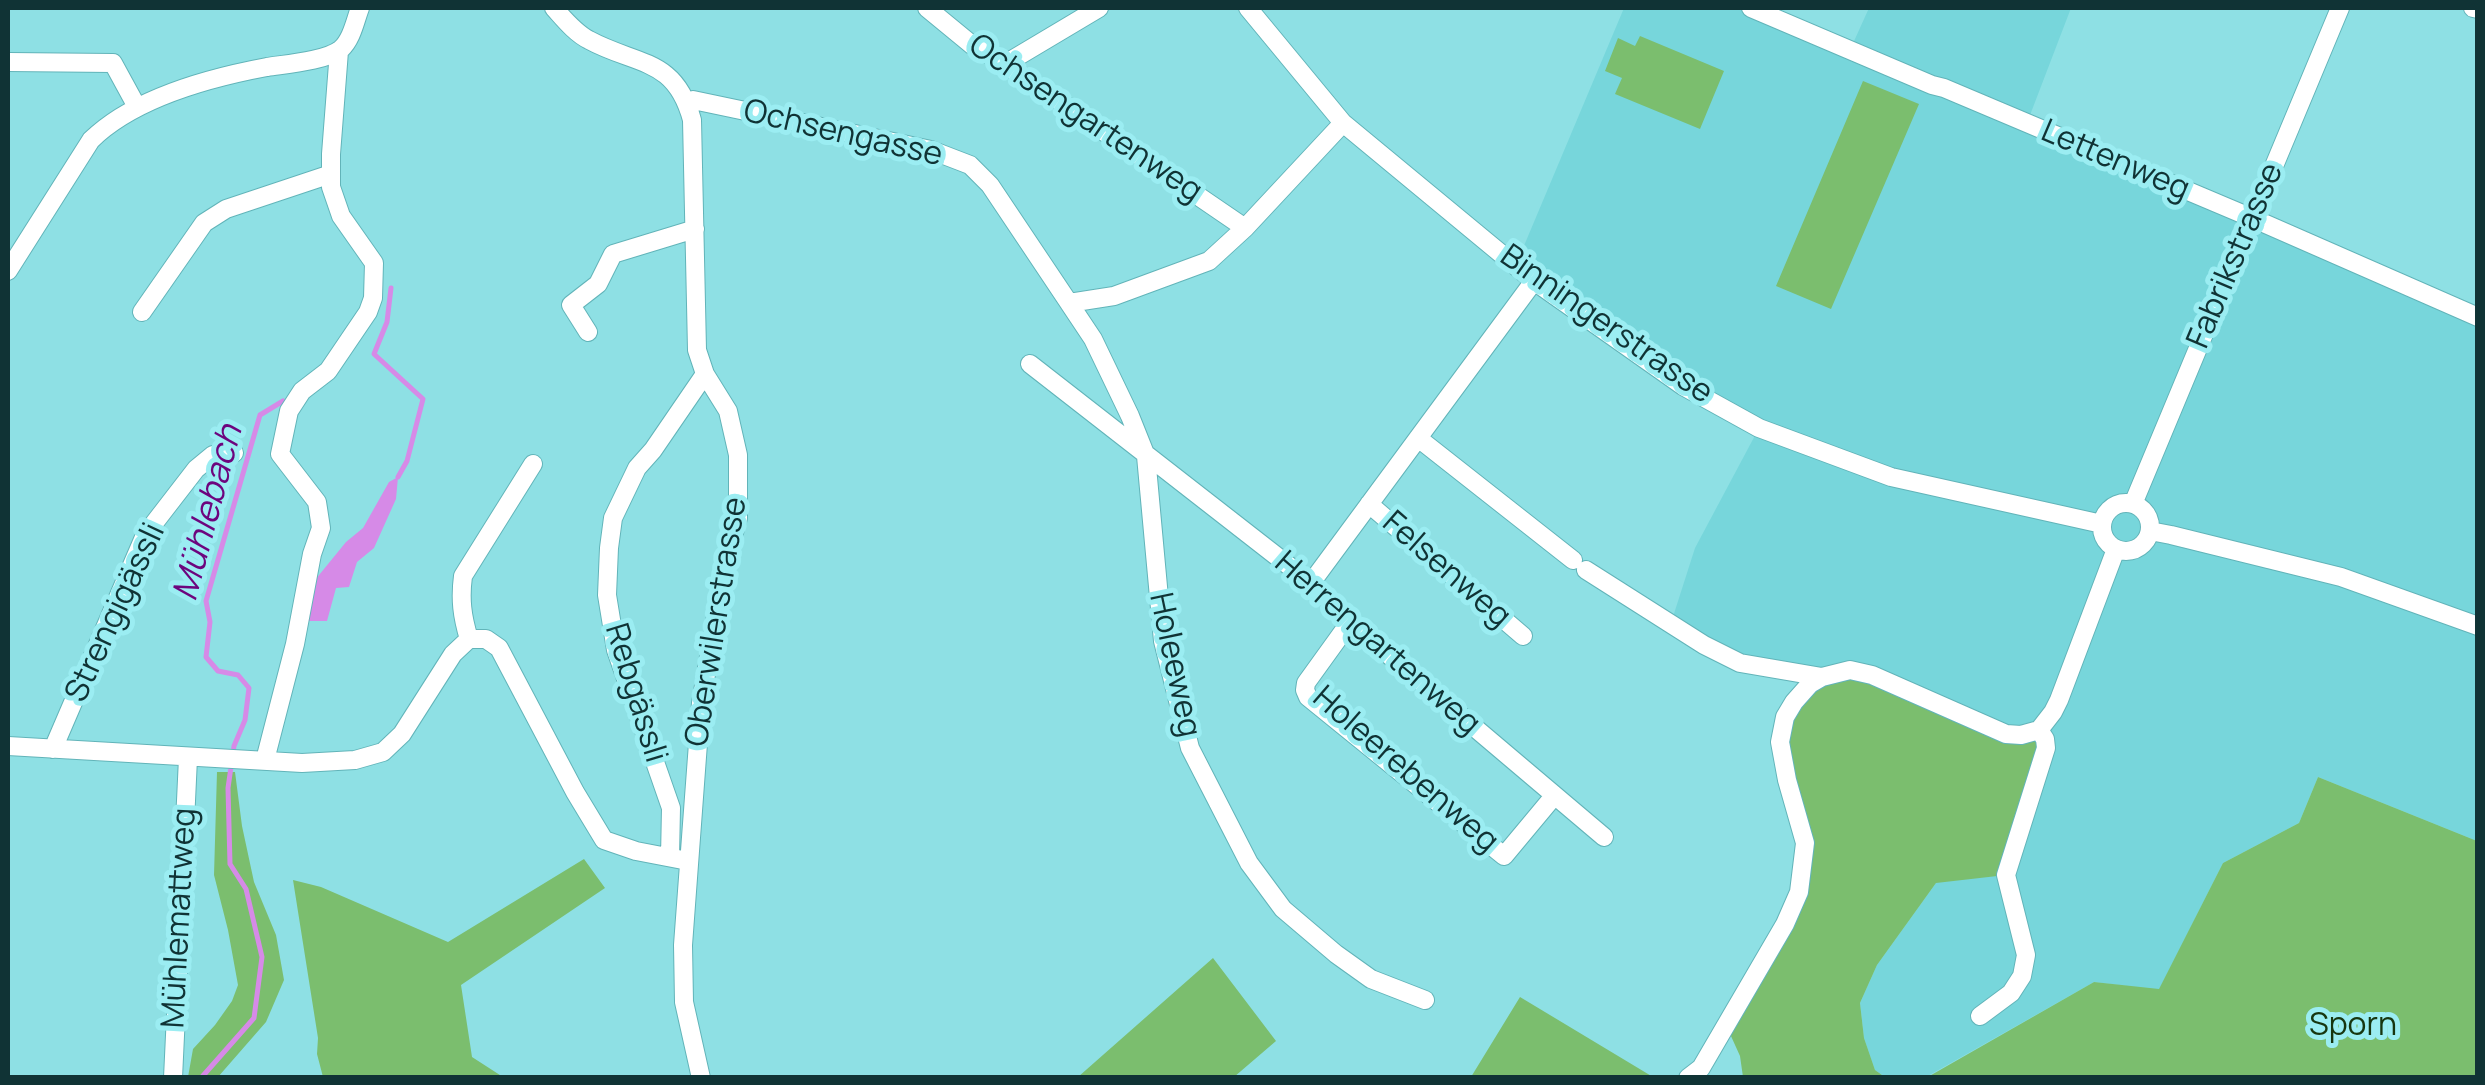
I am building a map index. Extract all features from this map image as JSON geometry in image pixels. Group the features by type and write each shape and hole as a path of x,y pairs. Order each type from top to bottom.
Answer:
{"street":[{"path":"8,270 91,140 108,124 137,107 183,90 339,50 348,40 360,8"},
{"path":"554,8 587,39 664,72 687,102"},
{"name":"Ochsengartenweg","path":"928,8 972,45 1245,228"},
{"path":"1004,64 1099,8"},
{"name":"Binningerstrasse","path":"1248,8 1343,123 1534,281 1683,386 1760,428 1890,477 2102,524"},
{"name":"Lettenweg","path":"1751,8 2478,317"},
{"name":"Fabrikstrasse","path":"2133,504 2340,8"},
{"path":"265,760 321,528 317,502 280,454 289,411 302,392 328,370 373,298 374,262 341,216 331,187 339,50"},
{"path":"8,62 114,63 137,107"},
{"name":"Ochsengasse","path":"687,102 693,100 931,150 970,165 990,185 1069,303"},
{"name":"Oberwilerstrasse","path":"687,102 692,120 697,350 705,374 728,411 738,455 738,518 724,570 679,859 684,1002 701,1078"},
{"path":"1069,303 1114,296 1210,261 1343,123"},
{"path":"142,312 204,223 226,209 331,174"},
{"path":"588,332 571,305 598,284 613,254 695,229"},
{"name":"Felsenweg","path":"1311,583 1534,281"},
{"name":"Holeeweg","path":"1069,303 1093,340 1146,456 1163,641 1190,748 1249,863 1283,909 1372,979 1426,1000"},
{"name":"Herrengartenweg","path":"1030,364 1311,583 1350,622 1604,837"},
{"name":"Rebgässli","path":"679,859 671,808 616,650 607,595 609,548 613,518 637,468 705,374"},
{"path":"1418,438 1580,565 1704,645 1740,663 1822,677"},
{"name":"Strengigässli","path":"54,749 146,535 196,468 213,455 234,453"},
{"path":"468,638 460,597 463,576 533,464"},
{"name":"Felsenweg","path":"1369,504 1523,636"},
{"path":"2133,504 2144,512 2150,531 2137,548 2116,550 2105,539 2102,524 2109,509 2133,504"},
{"path":"2150,531 2340,576 2478,626"},
{"path":"1688,1078 1701,1068 1785,924 1799,892 1806,843 1780,742 1785,718 1794,702 1822,677 1850,670 1872,675 2006,734 2032,734 2059,700 2116,550"},
{"name":"Holeerebenweg","path":"1350,622 1306,683 1308,696 1504,856 1554,796"},
{"path":"8,746 302,763 356,760 382,752 402,734 452,654 468,638 486,638 499,648 604,840 679,859"},
{"path":"1980,1016 2010,993 2022,976 2026,955 2006,875 2046,748 2039,730"},
{"name":"Mühlemattweg","path":"174,1078 193,758"}],"shaded area":[{"path":"1624,8 1751,8 1850,50 1869,8 2071,8 2027,123 2477,317 2477,841 2318,777 2299,823 2223,863 2159,990 2094,982 1926,1077 1882,1075 1875,1070 1864,1038 1860,1003 1877,965 1936,883 2006,734 1740,663 1671,623 1695,548 1759,428 1712,401 1518,260"},
{"path":"398,477 396,499 374,548 357,562 349,587 336,588 327,621 308,621 315,580 363,528 389,482"}],"green space":[{"path":"1640,36 1724,71 1700,129 1615,94 1622,78 1605,71 1618,38 1635,46"},
{"path":"1863,81 1919,104 1831,309 1776,286"},
{"path":"1850,670 2005,734 2039,730 2046,748 2006,875 1936,883 1877,965 1860,1003 1864,1038 1875,1070 1882,1075 1909,1077 1743,1077 1740,1056 1726,1025 1803,872 1780,742 1794,702"},
{"path":"217,772 235,772 254,882 276,935 284,980 266,1022 218,1077 188,1077 193,1049 232,1001 238,985 214,875"},
{"name":"Sporn","path":"2318,777 2477,841 2477,1077 1926,1078 2094,982 2159,989 2223,863 2299,823"},
{"path":"584,859 605,888 461,985 472,1057 503,1077 323,1077 293,880 321,887 448,942"},
{"path":"1213,958 1276,1041 1234,1077 1078,1077"},
{"path":"1520,997 1653,1077 1471,1077"}],"waterway":[{"path":"391,288 387,322 374,354 423,399 407,461 398,477"},
{"name":"Mühlebach","path":"201,1078 254,1018 262,957 246,889 230,864 228,788 249,688 238,675 218,671 206,657 210,622 206,601 260,415 283,401"}]}
